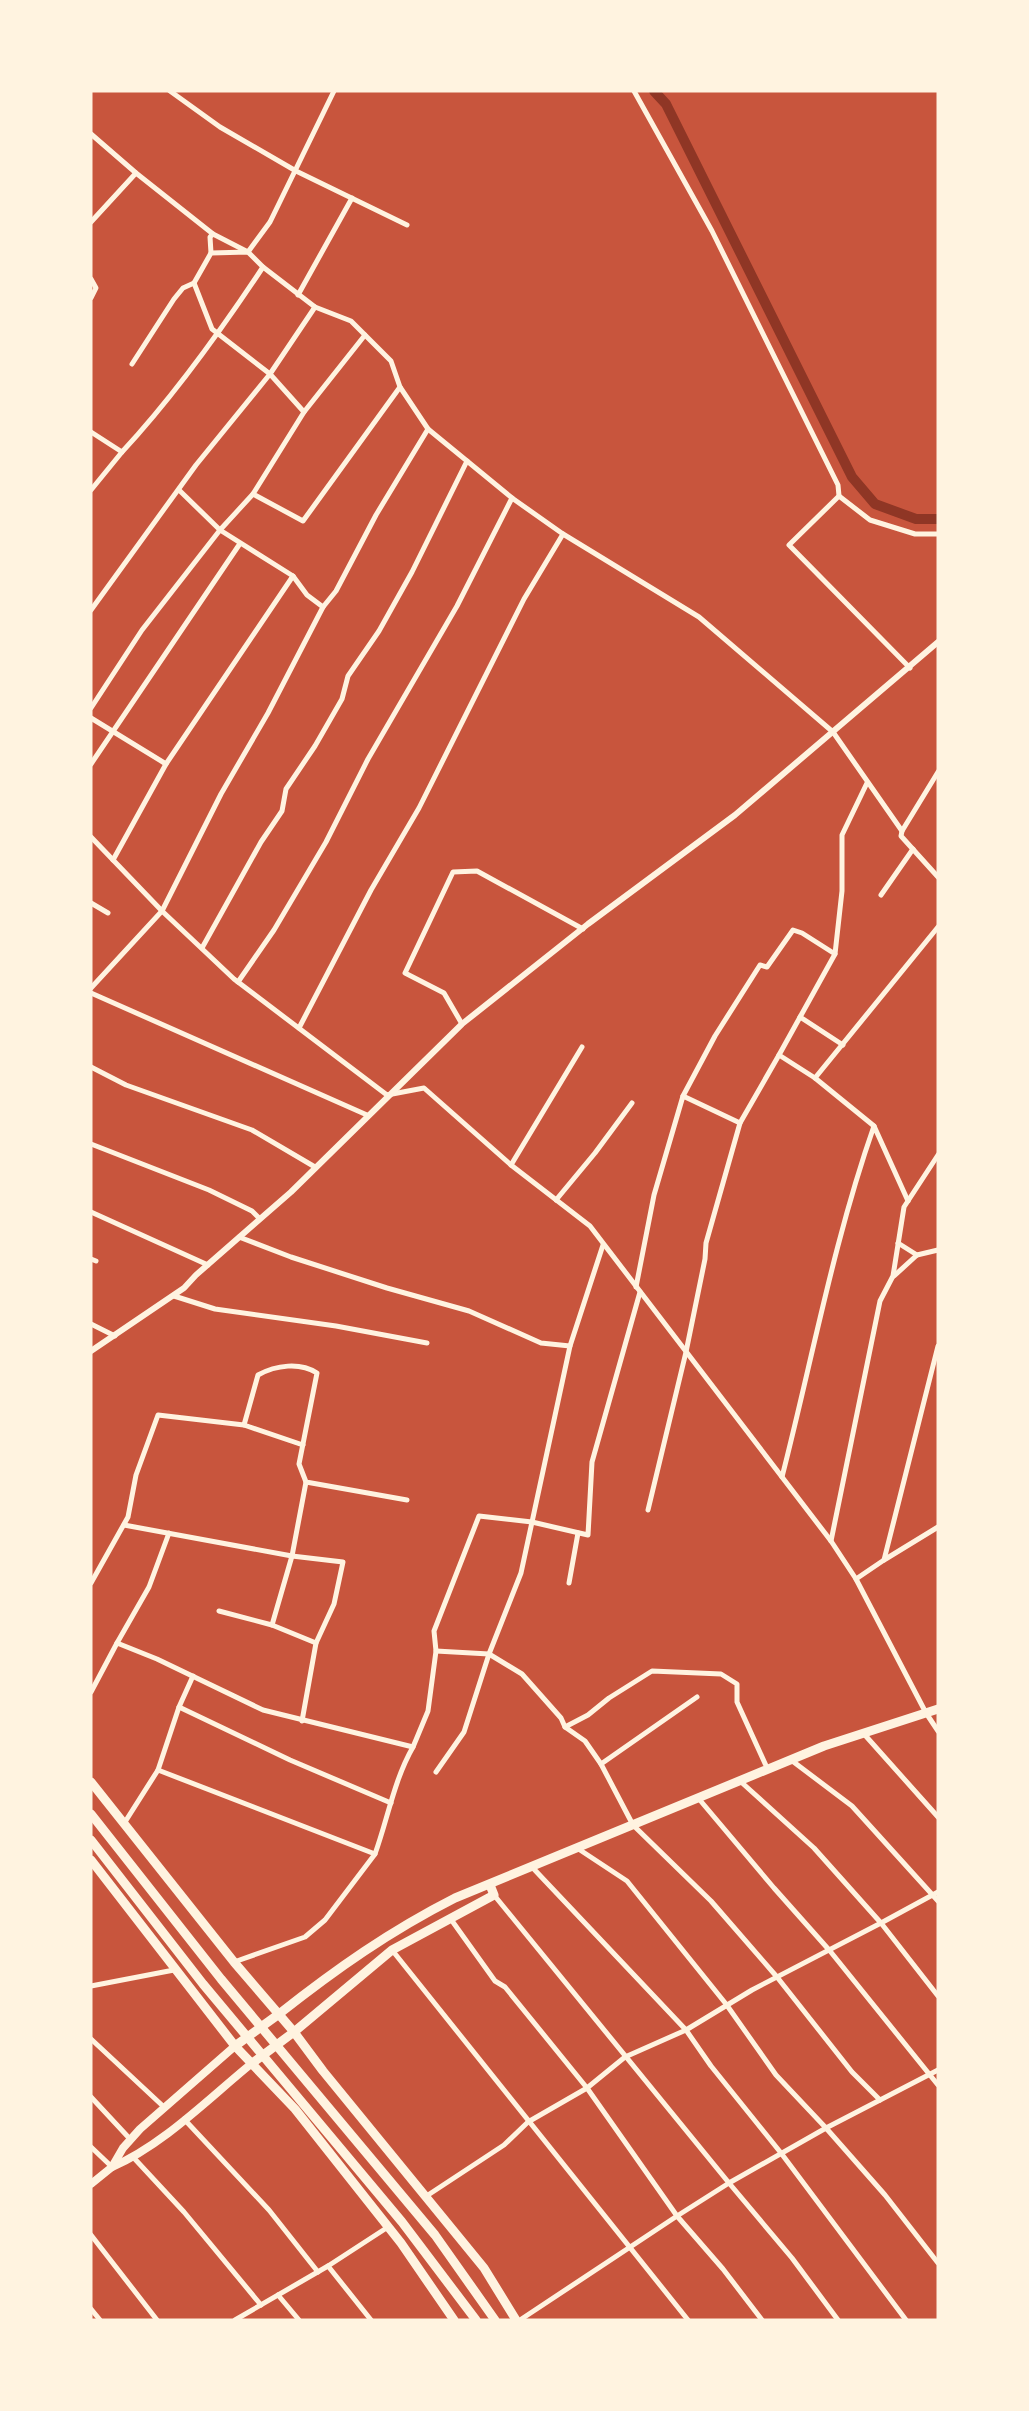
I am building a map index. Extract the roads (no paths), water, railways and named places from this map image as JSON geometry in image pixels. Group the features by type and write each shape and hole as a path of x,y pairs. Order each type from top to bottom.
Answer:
{"main road":[{"path":"112,2167 130,2138 235,2046 359,1953 410,1920 455,1898 490,1885 531,1866 768,1771 790,1760 938,1709"},
{"path":"91,1782 125,1822 234,1962 294,2032 424,2197 484,2268 518,2320"},
{"path":"91,1814 252,2016 435,2235 495,2320"},
{"path":"91,1840 204,1984 402,2222 476,2320"},
{"path":"91,1860 159,1946 174,1970 235,2046 295,2109 388,2227 454,2320"},
{"path":"91,2184 112,2167 133,2158 294,2032 392,1950 494,1895 490,1885"}],"street":[{"path":"170,91 220,127 296,171 407,225"},
{"path":"248,252 270,222 334,91"},
{"path":"634,91 712,230 838,485 839,496 870,520 915,534 938,534"},
{"path":"91,134 136,173 214,234 248,252 263,267 298,295 315,307 351,321 391,361 400,387 428,429 466,461 512,498 563,534 700,617 833,732 902,832 901,836 938,877"},
{"path":"91,222 136,173"},
{"path":"298,295 352,198"},
{"path":"132,364 174,299 184,288 194,283 211,253 210,237 214,234"},
{"path":"211,253 248,252"},
{"path":"91,490 148,424 218,334 263,267"},
{"path":"91,279 96,288 91,298"},
{"path":"194,283 212,329 270,374 304,412"},
{"path":"91,610 196,466 270,374 315,307"},
{"path":"91,708 142,630 220,530 252,494 304,412 366,335"},
{"path":"252,494 303,521 400,387"},
{"path":"91,988 162,911 221,794 268,713 323,607 336,591 376,515 428,429"},
{"path":"91,432 122,452"},
{"path":"202,948 261,842 282,812 286,789 315,746 342,699 348,676 379,631 412,572 466,461"},
{"path":"179,490 220,530 240,545 293,576 307,595 323,607"},
{"path":"839,496 790,545 910,668"},
{"path":"238,982 274,930 326,842 368,759 457,606 512,498"},
{"path":"299,1028 371,890 419,808 524,599 563,534"},
{"path":"91,764 240,545"},
{"path":"112,860 166,764 293,576"},
{"path":"91,1351 174,1296 260,1219 462,1024 583,929 735,815 910,668 938,642"},
{"path":"91,718 166,764"},
{"path":"902,832 938,772"},
{"path":"648,1510 686,1352 705,1259 706,1242 740,1123 835,954 842,891 842,835 867,783"},
{"path":"91,837 162,911 238,982 387,1095 424,1088 511,1165 590,1226 831,1541 856,1579 926,1713 938,1731"},
{"path":"881,895 913,849"},
{"path":"462,1024 444,993 405,973 453,872 477,871 583,929"},
{"path":"91,903 108,913"},
{"path":"815,1078 938,927"},
{"path":"234,1962 305,1936 325,1920 375,1854 388,1818 401,1768 413,1748 428,1711 436,1651 434,1631 479,1516 532,1522 588,1535 592,1462 638,1289 654,1195 683,1096 715,1036 760,965 767,966 794,930 835,954"},
{"path":"91,994 367,1115"},
{"path":"800,1017 843,1045"},
{"path":"511,1165 582,1047"},
{"path":"779,1055 815,1078 874,1126 908,1201"},
{"path":"91,1067 126,1085 252,1130 315,1167"},
{"path":"683,1096 740,1123"},
{"path":"556,1200 595,1153 632,1103"},
{"path":"782,1477 810,1367 832,1267 856,1178 874,1126"},
{"path":"91,1144 210,1190 252,1211 260,1219"},
{"path":"831,1541 880,1301 893,1276 904,1207 938,1155"},
{"path":"91,1212 208,1264"},
{"path":"240,1237 361,1280 469,1311 541,1343 570,1346"},
{"path":"898,1243 917,1255"},
{"path":"436,1772 464,1732 489,1654 521,1574 570,1346 602,1244"},
{"path":"893,1276 917,1255 938,1250"},
{"path":"174,1296 215,1308 336,1326 427,1343"},
{"path":"91,1324 115,1336"},
{"path":"884,1560 938,1346"},
{"path":"244,1425 258,1374 274,1368 307,1367 318,1373 299,1464 306,1482 292,1556 272,1625"},
{"path":"91,1583 128,1517 136,1475 158,1415 244,1425 303,1445"},
{"path":"306,1482 407,1500"},
{"path":"124,1525 292,1556 342,1562 334,1604 316,1643 302,1722"},
{"path":"856,1579 938,1527"},
{"path":"91,1692 149,1587 169,1533"},
{"path":"569,1583 578,1533"},
{"path":"219,1611 272,1625 316,1643"},
{"path":"117,1643 193,1676 262,1710 302,1722 413,1748"},
{"path":"436,1651 489,1654 522,1674 561,1718 565,1727 585,1741 601,1764 633,1825 711,1901 777,1977 852,2072 880,2100"},
{"path":"565,1727 588,1715 609,1698 652,1671 721,1674 737,1684 738,1702 768,1771"},
{"path":"125,1822 158,1770 179,1707 193,1676"},
{"path":"601,1764 697,1697"},
{"path":"179,1707 290,1760 391,1803"},
{"path":"864,1734 938,1817"},
{"path":"790,1760 852,1806 935,1894 938,1901"},
{"path":"158,1770 375,1854"},
{"path":"740,1781 814,1848 881,1923 938,1996"},
{"path":"699,1799 830,1951 938,2085"},
{"path":"577,1848 628,1881 726,2004 776,2074 885,2195 938,2263"},
{"path":"531,1866 686,2030 711,2066 906,2320"},
{"path":"424,2197 504,2145 528,2122 587,2088 625,2057 686,2030 726,2004 830,1951 935,1894"},
{"path":"494,1895 625,2057 657,2092 729,2183 792,2258 838,2320"},
{"path":"450,1918 495,1981 505,1987 587,2088 677,2216 723,2268 762,2320"},
{"path":"392,1950 688,2320"},
{"path":"91,1986 174,1970"},
{"path":"91,2039 165,2108"},
{"path":"518,2320 628,2246 729,2183 826,2128 938,2070"},
{"path":"91,2097 130,2138"},
{"path":"184,2118 269,2210 318,2272"},
{"path":"91,2147 112,2167"},
{"path":"133,2158 184,2212 261,2305"},
{"path":"235,2320 328,2266 388,2227"},
{"path":"91,2235 157,2320"},
{"path":"328,2266 371,2320"},
{"path":"278,2295 299,2320"},
{"path":"91,2309 100,2320"}],"waterway":[{"path":"654,91 666,104 852,477 875,504 916,519 938,519"}]}
